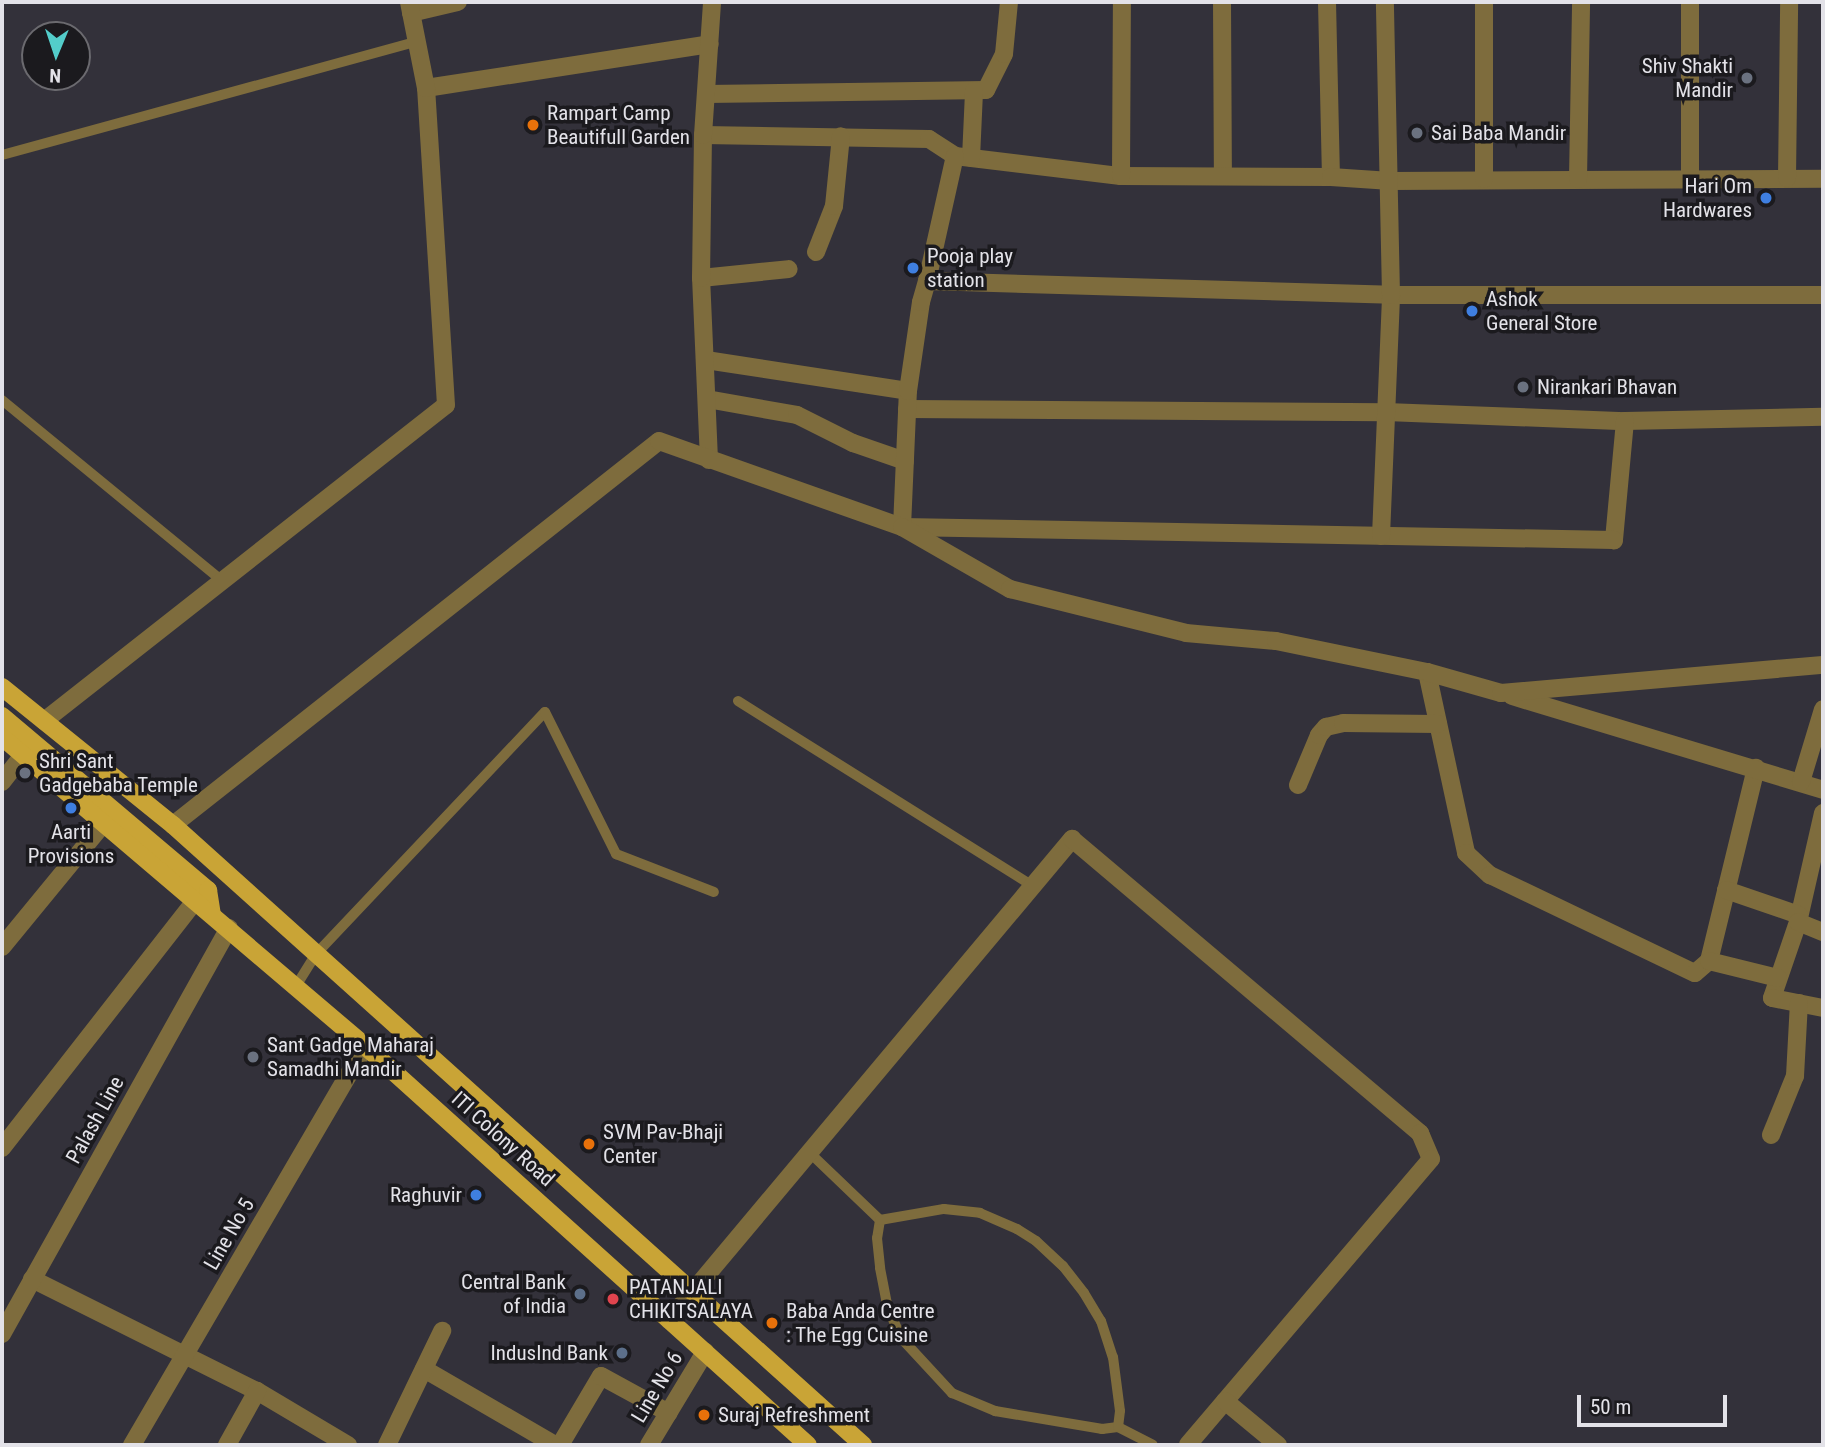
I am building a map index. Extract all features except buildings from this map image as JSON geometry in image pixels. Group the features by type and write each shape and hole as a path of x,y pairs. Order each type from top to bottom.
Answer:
{"main road":[{"path":"2,687 173,825 863,1445"},
{"path":"2,716 208,890 212,914"},
{"name":"ITI Colony Road","path":"2,737 365,1046 808,1445"}],"street":[{"path":"44,721 446,405 426,88 410,7 458,2"},
{"path":"709,460 701,278 703,135 712,2"},
{"path":"706,94 985,90 1004,54 1009,2"},
{"path":"1121,176 1122,2"},
{"path":"1222,2 1223,175"},
{"path":"1326,2 1331,177"},
{"path":"1381,536 1391,295 1391,181 1385,2"},
{"path":"1484,2 1484,179"},
{"path":"1578,179 1581,2"},
{"path":"1690,2 1690,179"},
{"path":"1787,178 1789,2"},
{"path":"426,88 710,44"},
{"path":"902,527 908,400 921,302 963,157 974,91"},
{"path":"703,135 929,139 963,157 1121,176 1331,177 1391,181 1823,180"},
{"path":"816,252 834,206 841,136"},
{"path":"701,278 789,269"},
{"path":"928,281 1391,295 1823,295"},
{"path":"706,360 908,400 1625,421 1823,417"},
{"path":"707,399 797,415 853,443 905,461"},
{"path":"902,527 1614,540 1625,421"},
{"path":"173,825 659,441 902,527 1010,589 1186,633 1276,641 1427,672 1823,790"},
{"path":"1501,693 1823,665"},
{"path":"1427,672 1466,853 1490,875 1695,974 1709,961 1756,768"},
{"path":"1801,782 1823,709"},
{"path":"1298,785 1319,735 1326,727 1343,723 1438,724"},
{"path":"2,782 23,755"},
{"path":"1823,813 1815,883 1799,918 1772,999 1823,1008"},
{"path":"2,947 104,823"},
{"path":"669,1320 1072,839 1420,1133 1432,1159 1188,1445"},
{"path":"1726,890 1799,918 1823,932"},
{"path":"2,1148 196,900"},
{"name":"Palash Line","path":"2,1334 229,928"},
{"path":"1709,961 1778,978"},
{"path":"1771,1135 1795,1076 1799,1003"},
{"name":"Line No 5","path":"132,1445 365,1046"},
{"path":"32,1279 257,1391 341,1443"},
{"path":"387,1445 442,1331"},
{"name":"Line No 6","path":"649,1445 705,1352"},
{"path":"424,1368 555,1445"},
{"path":"561,1445 601,1376 669,1413"},
{"path":"227,1445 257,1391"},
{"path":"1225,1401 1278,1445"}],"lane":[{"path":"2,155 416,42"},
{"path":"2,400 222,581"},
{"path":"738,701 1033,886"},
{"path":"296,986 316,954 545,712 616,854 714,892"},
{"path":"810,1153 880,1220"},
{"path":"880,1220 944,1209 981,1213 1017,1229 1035,1241 1070,1275 1101,1321 1113,1357 1119,1411 1118,1427"},
{"path":"880,1220 877,1238 888,1309 902,1339 952,1393 995,1411 1102,1429 1118,1427 1153,1445"}],"place":[{"name":"Shiv Shakti Mandir","path":"1747,78"},
{"name":"Rampart Camp Beautifull Garden","path":"533,125"},
{"name":"Sai Baba Mandir","path":"1417,133"},
{"name":"Hari Om Hardwares","path":"1766,198"},
{"name":"Pooja play station","path":"913,268"},
{"name":"Ashok General Store","path":"1472,311"},
{"name":"Nirankari Bhavan","path":"1523,387"},
{"name":"Shri Sant Gadgebaba Temple","path":"25,773"},
{"name":"Aarti Provisions","path":"71,808"},
{"name":"Sant Gadge Maharaj Samadhi Mandir","path":"253,1057"},
{"name":"SVM Pav-Bhaji Center","path":"589,1144"},
{"name":"Raghuvir","path":"476,1195"},
{"name":"Central Bank of India","path":"580,1294"},
{"name":"PATANJALI CHIKITSALAYA","path":"613,1299"},
{"name":"Baba Anda Centre : The Egg Cuisine","path":"772,1323"},
{"name":"IndusInd Bank","path":"622,1353"},
{"name":"Suraj Refreshment","path":"704,1415"}]}
